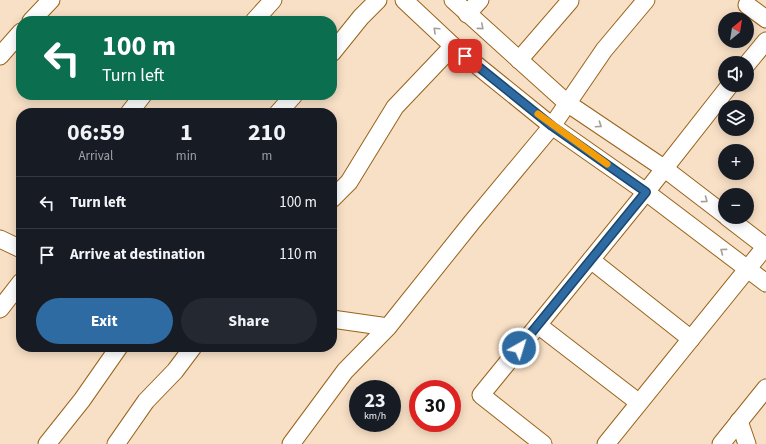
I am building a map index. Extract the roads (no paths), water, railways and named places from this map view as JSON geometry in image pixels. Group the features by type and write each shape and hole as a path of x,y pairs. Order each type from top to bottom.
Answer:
{"street":[{"path":"35,16 50,0"},
{"path":"259,16 273,0"},
{"path":"337,47 361,17 378,0"},
{"path":"404,0 453,46 552,126 646,192 766,283"},
{"path":"453,0 567,103 665,169 718,210"},
{"path":"467,14 480,0"},
{"path":"291,444 345,371 388,328 476,216 552,126 604,50 646,0"},
{"path":"519,60 570,1"},
{"path":"747,5 766,19"},
{"path":"0,56 16,38"},
{"path":"754,56 766,41"},
{"path":"337,194 350,182 395,107 453,46"},
{"path":"543,444 481,395 665,169 725,92"},
{"path":"133,108 139,100"},
{"path":"282,108 290,100"},
{"path":"606,444 638,402 766,246 737,224"},
{"path":"0,239 16,247"},
{"path":"591,260 691,339"},
{"path":"0,309 16,288"},
{"path":"337,320 388,328"},
{"path":"538,325 638,402"},
{"path":"47,444 82,400 116,352"},
{"path":"116,444 146,401 175,371 189,352"},
{"path":"721,444 766,388"},
{"path":"739,421 747,444"}]}
